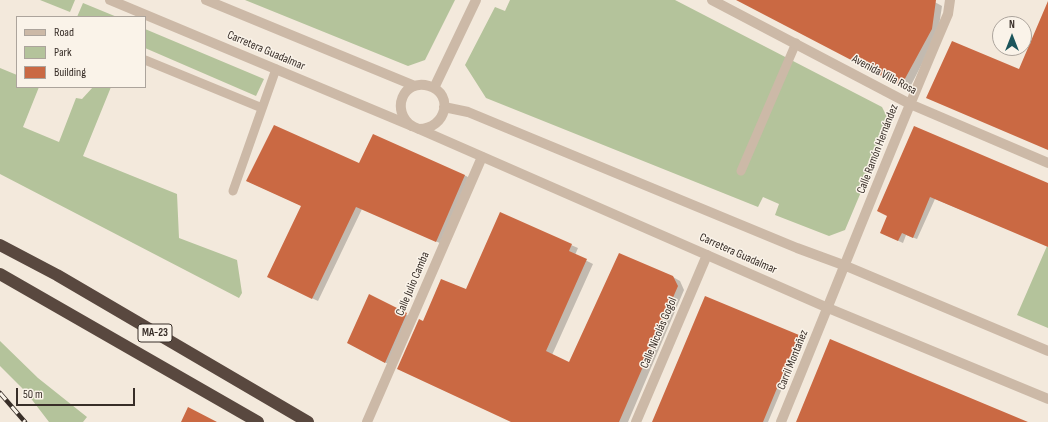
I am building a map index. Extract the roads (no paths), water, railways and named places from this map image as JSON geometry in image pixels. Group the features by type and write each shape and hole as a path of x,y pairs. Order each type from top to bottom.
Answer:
{"highway":[{"name":"MA-23","path":"0,245 57,275 308,422"},
{"name":"MA-23","path":"0,274 258,422"}],"street":[{"name":"Carretera Guadalmar","path":"110,0 416,128 828,308 1048,399"},
{"path":"206,0 416,86"},
{"path":"434,88 476,0"},
{"name":"Avenida Villa Rosa","path":"712,0 796,42 910,104 1048,163"},
{"name":"Calle Ramón Hernández","path":"828,308 948,14 950,0"},
{"path":"422,85 434,88 443,99 444,107 441,119 437,124 425,129 416,128 403,118 400,105 405,93 416,86 422,85"},
{"path":"444,107 468,112 797,248 846,266 1048,351"},
{"name":"Calle Julio Camba","path":"367,422 482,157"},
{"name":"Calle Nicolás Gogol","path":"636,422 707,255"},
{"name":"Carril Montañez","path":"781,422 828,308"}],"lane":[{"path":"741,171 796,42"},
{"path":"146,60 262,108"},
{"path":"233,191 276,69"}],"railway":[{"path":"0,393 25,422"}]}
